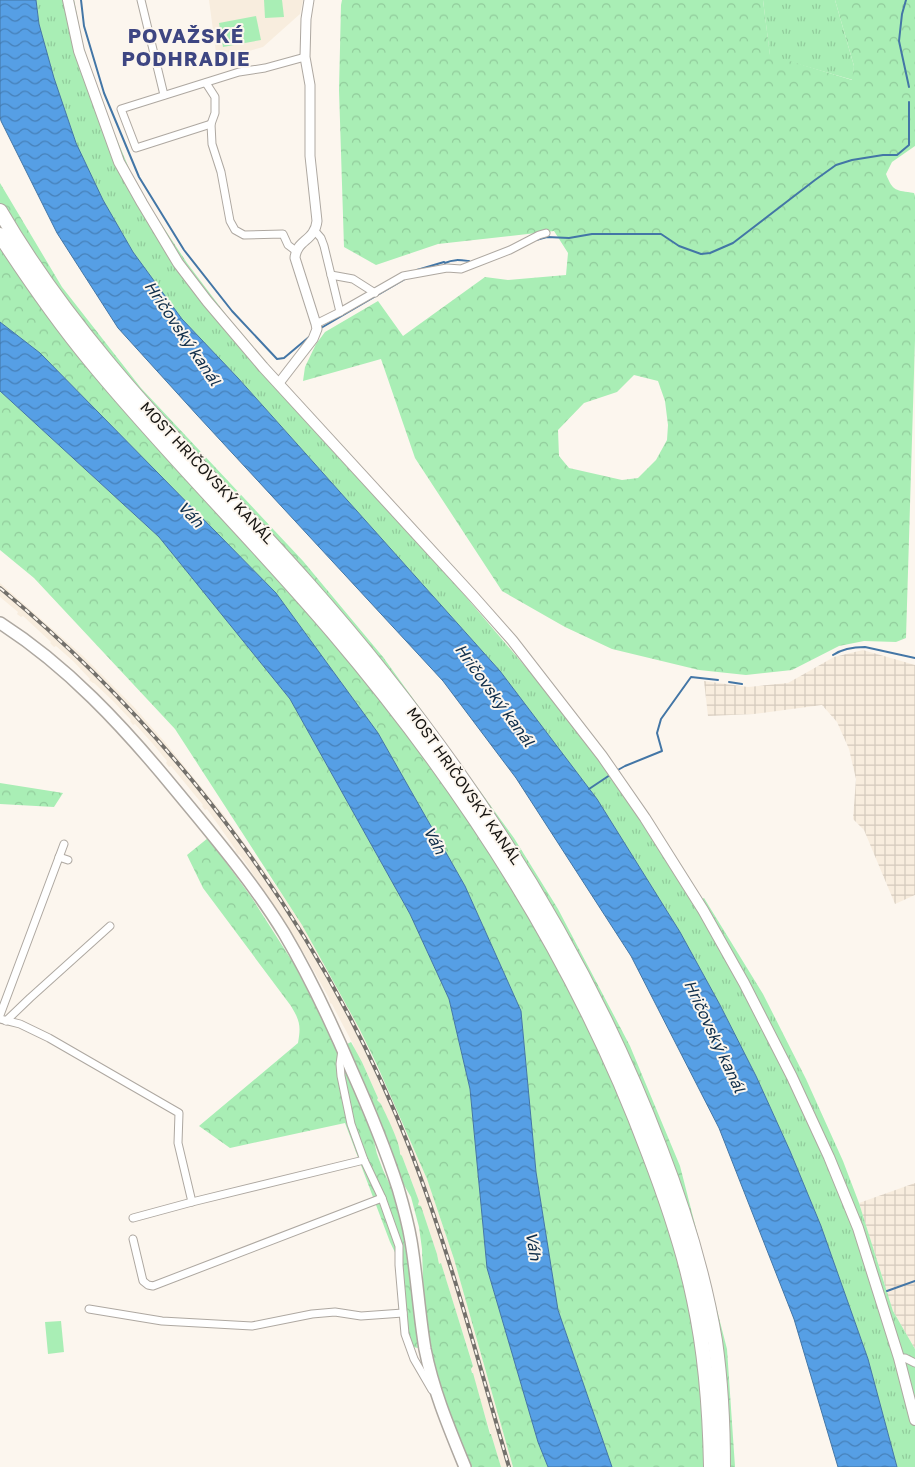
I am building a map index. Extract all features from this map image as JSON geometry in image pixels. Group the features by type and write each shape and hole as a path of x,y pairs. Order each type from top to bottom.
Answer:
{"highway":[{"name":"MOST HRIČOVSKÝ KANÁL","path":"0,211 69,315 109,364 308,584 410,707 476,800 550,917 598,1005 635,1084 683,1210 698,1262 715,1341 723,1431 723,1467"},
{"name":"MOST HRIČOVSKÝ KANÁL","path":"0,235 31,283 89,359 149,428 295,587 400,716 496,851 541,924 586,1008 624,1088 670,1211 694,1301 700,1335 708,1388 711,1467"}],"main road":[{"path":"68,0 79,51 119,162 166,244 196,288 230,329 512,640 602,756 645,818 703,910 744,983 792,1077 858,1228 899,1358 915,1420"},
{"path":"0,623 56,664 109,713 206,827 252,887 284,934 342,1047 397,1186 411,1238 426,1351 438,1399 464,1467"}],"street":[{"path":"140,0 164,95"},
{"path":"279,383 313,338 316,329 295,258 296,251 315,231 317,215 310,156 310,85 306,57 306,19 309,0"},
{"path":"211,124 136,148 121,109 239,72 265,68 306,57"},
{"path":"206,83 215,97 215,113 211,124 212,144 221,172 230,221 235,230 244,234 283,234 288,245 296,251"},
{"path":"315,231 322,238 340,312"},
{"path":"316,324 403,276 440,269 461,269 510,250 546,233"},
{"path":"332,275 353,279 373,291"},
{"path":"0,1015 64,844"},
{"path":"59,857 68,860"},
{"path":"3,1020 30,998 106,927"},
{"path":"3,1020 20,1024 49,1038 179,1113 178,1143 192,1202"},
{"path":"342,1047 340,1064 351,1124 364,1160 382,1198 399,1246 402,1313 405,1334 421,1372 438,1399"},
{"path":"133,1218 364,1160"},
{"path":"133,1239 143,1281 153,1286 382,1198"},
{"path":"89,1310 162,1321 252,1326 312,1314 336,1312 362,1316 402,1313"},
{"path":"899,1358 905,1358 915,1363"}],"shaded area":[{"path":"209,0 303,0 300,14 263,47 217,60"},
{"path":"0,583 83,656 133,706 164,741 224,815 302,925 359,1028 427,1179 454,1259 513,1467 501,1467 471,1371 473,1365 441,1264 439,1264 427,1224 421,1207 418,1205 419,1201 402,1156 399,1153 400,1150 395,1137 381,1104 377,1100 378,1098 362,1062 305,955 249,868 235,851 207,809 205,810 171,766 169,767 166,763 167,761 153,744 135,724 133,725 131,720 113,701 89,680 73,661 56,646 54,647 23,616 21,617 17,614 18,612 0,597"},
{"path":"863,650 915,665 915,895 895,904 864,830 853,819 856,779 849,749 837,722 822,705 754,714 708,716 704,681 748,687 788,683 834,657"},
{"path":"915,1183 915,1349 893,1311 859,1203"}],"green space":[{"path":"36,0 74,0 83,45 102,104 131,173 154,213 187,263 227,316 552,698 619,787 693,904 704,898 763,994 806,1079 843,1161 859,1203 893,1311 915,1349 915,1467 897,1467 868,1359 821,1226 756,1076 680,932 597,799 500,671 238,378 182,319 133,252 103,200 76,143 54,78 39,24"},
{"path":"264,0 282,0 284,17 265,18"},
{"path":"342,0 763,0 770,55 852,80 854,66 835,0 915,0 915,146 892,162 886,174 893,187 914,193 915,196 915,340 906,638 896,642 864,641 839,646 792,670 746,675 699,670 612,649 565,627 502,591 415,458 381,359 303,381 305,367 316,344 325,332 378,301 403,336 485,277 508,280 566,275 568,253 554,231 438,244 376,265 344,247 339,90","holes":["634,375 658,381 665,401 668,425 667,440 656,460 638,478 622,480 569,468 559,456 558,430 584,403 617,392"]},
{"path":"763,0 835,0 854,66 853,80 770,56"},
{"path":"256,16 261,40 223,47 219,23"},
{"path":"0,183 62,287 141,388 303,561 383,657 514,838 558,909 630,1046 680,1166 727,1349 735,1467 612,1467 558,1310 536,1172 521,1011 465,886 378,733 276,593 40,353 0,322"},
{"path":"0,391 159,537 290,699 410,914 449,999 470,1089 487,1268 538,1442 548,1467 513,1467 454,1259 427,1179 359,1028 302,925 175,729 34,578 0,550"},
{"path":"0,783 63,793 54,807 0,804"},
{"path":"208,838 252,898 294,964 336,1046 365,1115 377,1154 391,1187 402,1227 418,1348 413,1347 408,1333 401,1265 390,1242 345,1123 230,1148 199,1126 298,1043 299,1032 298,1020 291,1006 203,888 187,855"},
{"path":"351,1042 362,1062 378,1098 377,1100 381,1104 393,1129 400,1154 419,1201 418,1205 421,1206 473,1366 471,1369 472,1373 501,1467 470,1467 447,1410 432,1358 424,1308 422,1249 419,1227 411,1197 400,1178 364,1082 347,1044"},
{"path":"61,1321 64,1352 48,1354 45,1322"}],"water":[{"name":"Hričovský kanál","path":"0,0 36,0 39,24 54,78 76,143 103,200 133,252 182,319 238,378 500,671 597,799 680,932 756,1076 821,1226 868,1359 897,1467 838,1467 794,1319 719,1128 631,956 516,778 443,681 118,328 57,233 1,121"},
{"name":"Váh","path":"0,322 40,353 276,593 378,733 465,886 521,1011 536,1172 558,1310 612,1467 548,1467 538,1442 487,1268 470,1089 449,999 410,914 290,699 159,537 0,391"}],"waterway":[{"path":"81,0 84,26 104,93 139,177 184,250 232,311 277,359 284,358 309,337"},
{"path":"906,0 902,14 899,41 909,87"},
{"path":"536,240 547,237 569,238 592,234 661,234 679,246 701,254 710,253 733,243 836,165 852,160 883,155 897,155 909,145 909,102"},
{"path":"417,270 444,262 469,261"},
{"path":"321,328 405,279"},
{"path":"833,655 840,651 865,647 915,658"},
{"path":"616,771 662,751 657,733 661,719 691,677 718,680"},
{"path":"729,682 742,684"},
{"path":"589,789 610,775"},
{"path":"887,1291 915,1281"}],"railway":[{"path":"0,588 66,646 128,708 187,774 241,843 290,915 335,990 375,1068 410,1149 463,1307 509,1467"}],"district":[{"name":"POVAŽSKÉ PODHRADIE","path":"186,48"}]}
